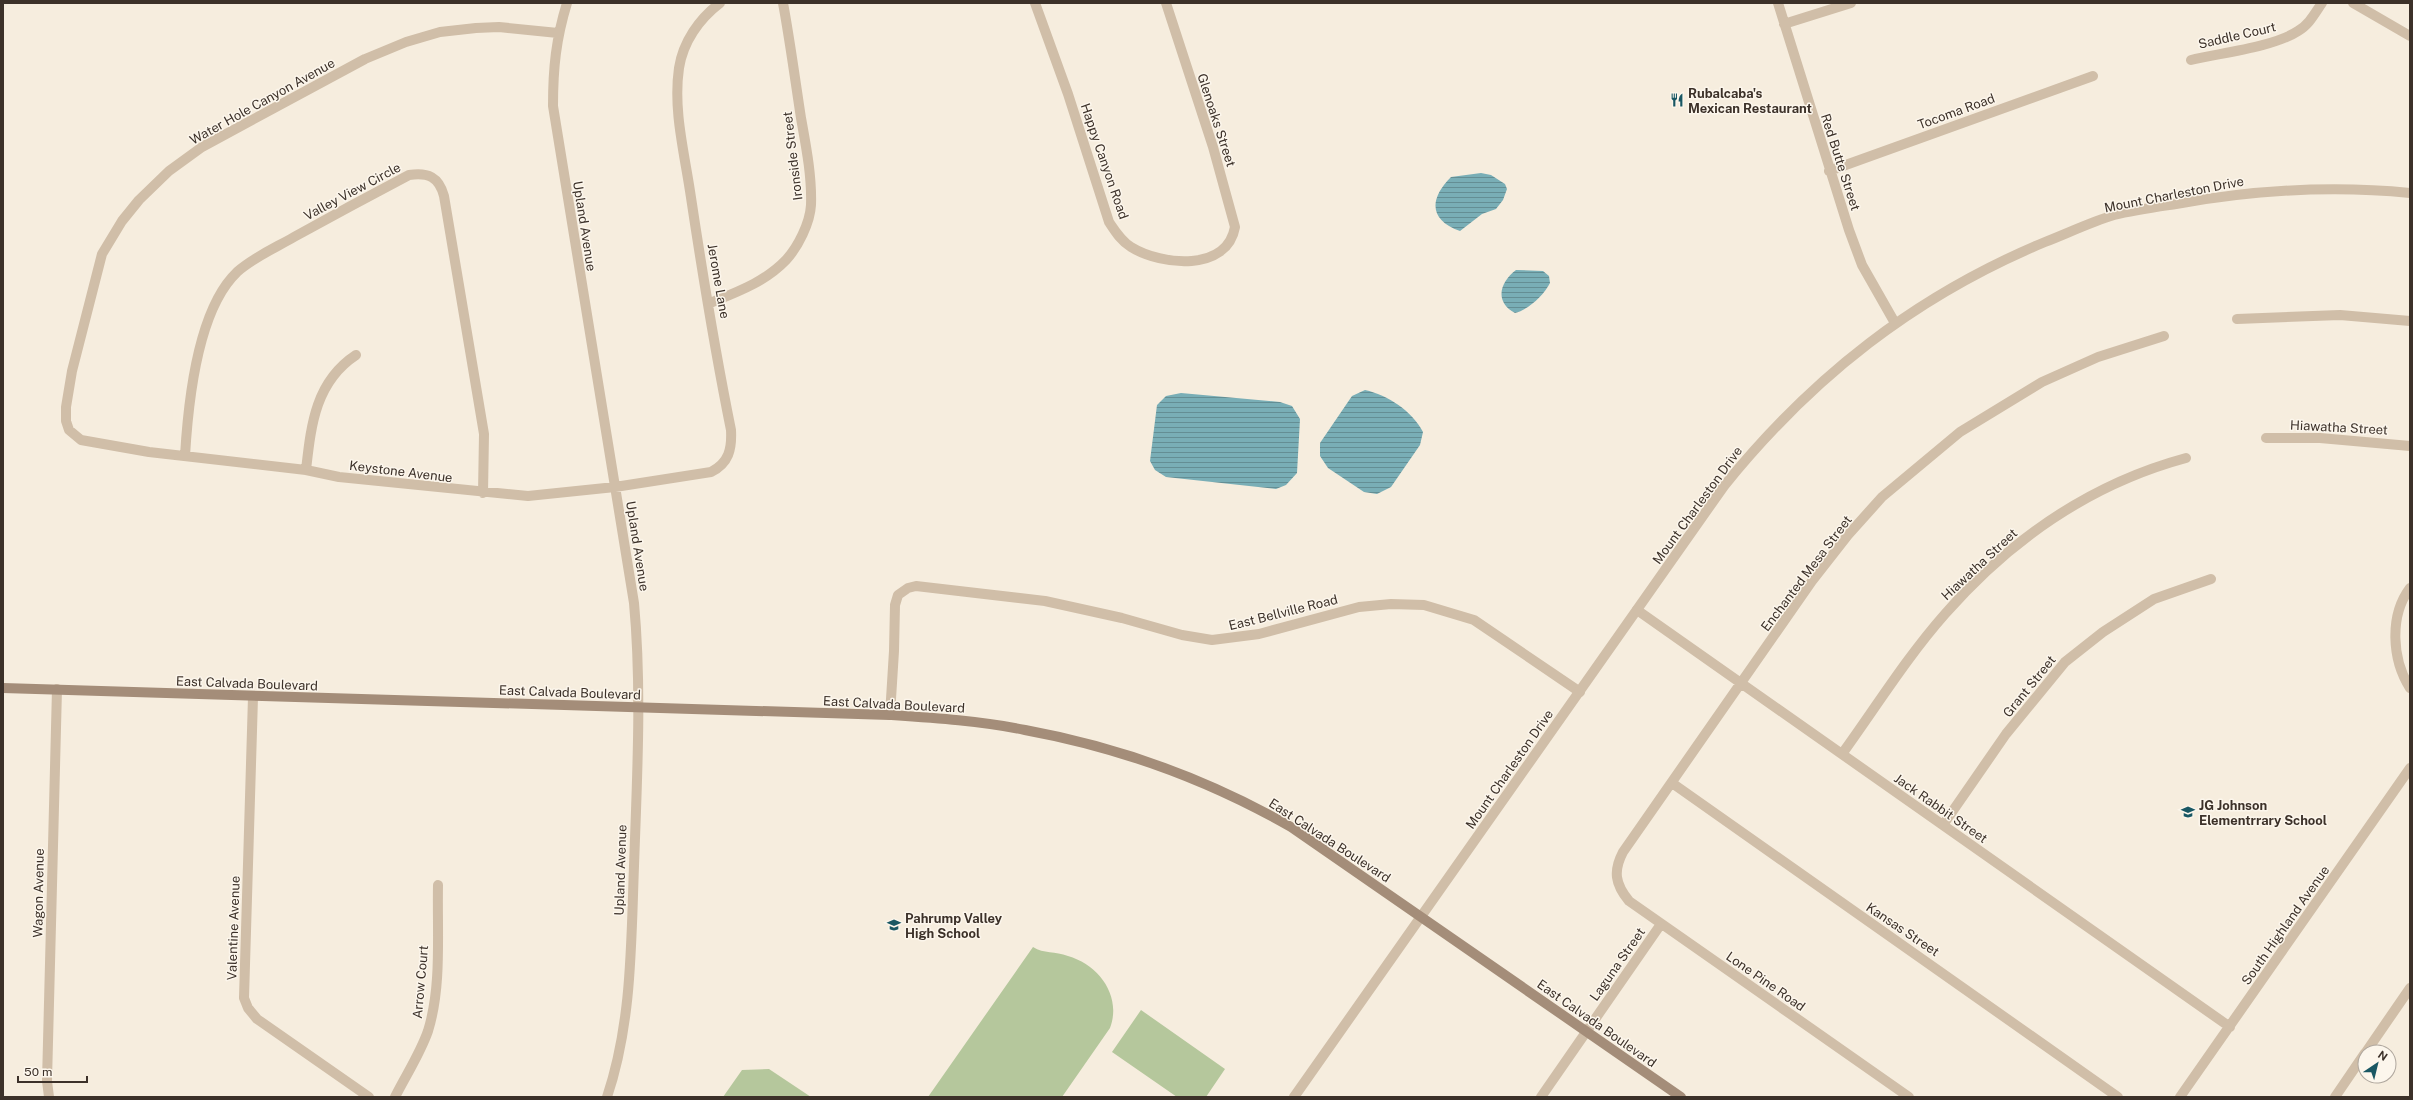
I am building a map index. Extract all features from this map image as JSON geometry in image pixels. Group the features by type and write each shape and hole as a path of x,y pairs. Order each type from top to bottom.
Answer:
{"main road":[{"name":"East Calvada Boulevard","path":"3,688 890,715 972,722 1026,730 1088,744 1145,761 1223,792 1257,808 1320,846 1423,916 1681,1097"}],"street":[{"name":"Upland Avenue","path":"567,3 558,33 553,64 553,106 634,603 638,641 639,707 629,987 623,1038 607,1097"},
{"name":"Jerome Lane","path":"615,488 711,472 720,468 730,453 731,430 678,114 677,86 681,58 690,36 702,19 720,3"},
{"name":"Ironside Street","path":"710,303 757,283 774,271 787,259 800,239 810,215 811,205 808,161 783,3"},
{"name":"Happy Canyon Road","path":"1035,3 1068,94 1109,222 1118,235 1130,246 1146,255 1170,261 1200,260 1216,256 1228,245"},
{"name":"Glenoaks Street","path":"1166,3 1233,214 1235,227 1228,245"},
{"name":"Red Butte Street","path":"1778,3 1828,171 1862,265 1895,323"},
{"path":"1784,24 1851,3"},
{"name":"Saddle Court","path":"2190,60 2278,40 2298,31 2309,22 2322,3"},
{"path":"2353,3 2410,36"},
{"name":"Water Hole Canyon Avenue","path":"185,456 81,440 69,430 66,421 66,407 72,371 102,254 122,221 139,200 169,171 202,147 365,59 406,42 440,32 476,28 499,27 558,33"},
{"name":"Tocoma Road","path":"1828,171 2093,76"},
{"name":"Valley View Circle","path":"185,456 187,420 194,374 202,338 211,314 229,282 253,260 409,175 419,173 436,179 441,186 444,196 484,434 482,493"},
{"name":"Mount Charleston Drive","path":"1294,1097 1423,916 1724,486 1757,445 1829,375 1895,323 1973,275 2020,253 2114,216 2230,194 2274,190 2358,189 2410,193"},
{"path":"2237,319 2340,315 2410,321"},
{"name":"Enchanted Mesa Street","path":"1616,880 1617,864 1623,852 1742,684 1812,581 1848,535 1882,497 1917,466 1976,421 2042,382 2098,357 2164,336"},
{"path":"306,470 312,423 317,405 339,369 356,355"},
{"name":"Hiawatha Street","path":"2266,438 2320,438 2410,446"},
{"name":"Keystone Avenue","path":"185,456 306,470 339,477 482,493 547,496 615,488"},
{"name":"Hiawatha Street","path":"1842,754 1943,615 2008,551 2037,528 2078,502 2121,480 2154,467 2186,458"},
{"name":"Grant Street","path":"1943,825 2006,734 2065,662 2103,632 2154,599 2211,579"},
{"name":"East Bellville Road","path":"890,715 895,605 898,595 908,588 916,586 1045,601 1122,618 1182,635 1212,640 1259,634 1359,607 1410,604 1424,605 1474,620 1580,692"},
{"path":"2410,588 2401,602 2396,646 2399,664 2410,688"},
{"name":"Jack Rabbit Street","path":"1637,610 2230,1027"},
{"name":"Wagon Avenue","path":"49,1097 47,1081 48,1004 57,689"},
{"name":"Valentine Avenue","path":"253,696 244,998 248,1008 258,1019 369,1097"},
{"name":"South Highland Avenue","path":"2180,1097 2410,768"},
{"name":"Kansas Street","path":"1672,782 2118,1097"},
{"name":"Lone Pine Road","path":"1616,880 1620,891 1629,901 1909,1097"},
{"name":"Arrow Court","path":"395,1097 421,1049 428,1031 433,1005 438,886"},
{"name":"Laguna Street","path":"1541,1097 1661,924"},
{"path":"2371,1044 2410,988"},
{"path":"2334,1097 2357,1064"}],"green space":[{"path":"1033,947 1041,951 1059,953 1068,956 1079,960 1089,967 1098,974 1105,983 1113,1005 1113,1016 1110,1028 1062,1097 928,1097"},
{"path":"1141,1010 1225,1069 1206,1097 1177,1097 1112,1052"},
{"path":"769,1069 811,1097 723,1097 742,1070"}],"water":[{"path":"1481,173 1491,175 1505,184 1507,189 1503,200 1496,209 1482,214 1460,231 1442,221 1438,215 1436,201 1444,185 1451,177"},
{"path":"1516,270 1543,271 1549,276 1550,283 1535,301 1525,309 1515,313 1504,303 1502,292 1506,280"},
{"path":"1365,390 1374,392 1398,405 1413,417 1423,432 1420,445 1391,487 1377,494 1364,492 1328,468 1320,456 1320,443 1352,396"},
{"path":"1181,393 1280,402 1292,406 1300,419 1297,473 1286,485 1276,489 1166,477 1155,470 1150,461 1157,405 1166,396"}],"place":[{"name":"Rubalcaba's Mexican Restaurant","path":"1677,100"},
{"name":"JG Johnson Elementrrary School","path":"2188,812"},
{"name":"Pahrump Valley High School","path":"894,925"}]}
